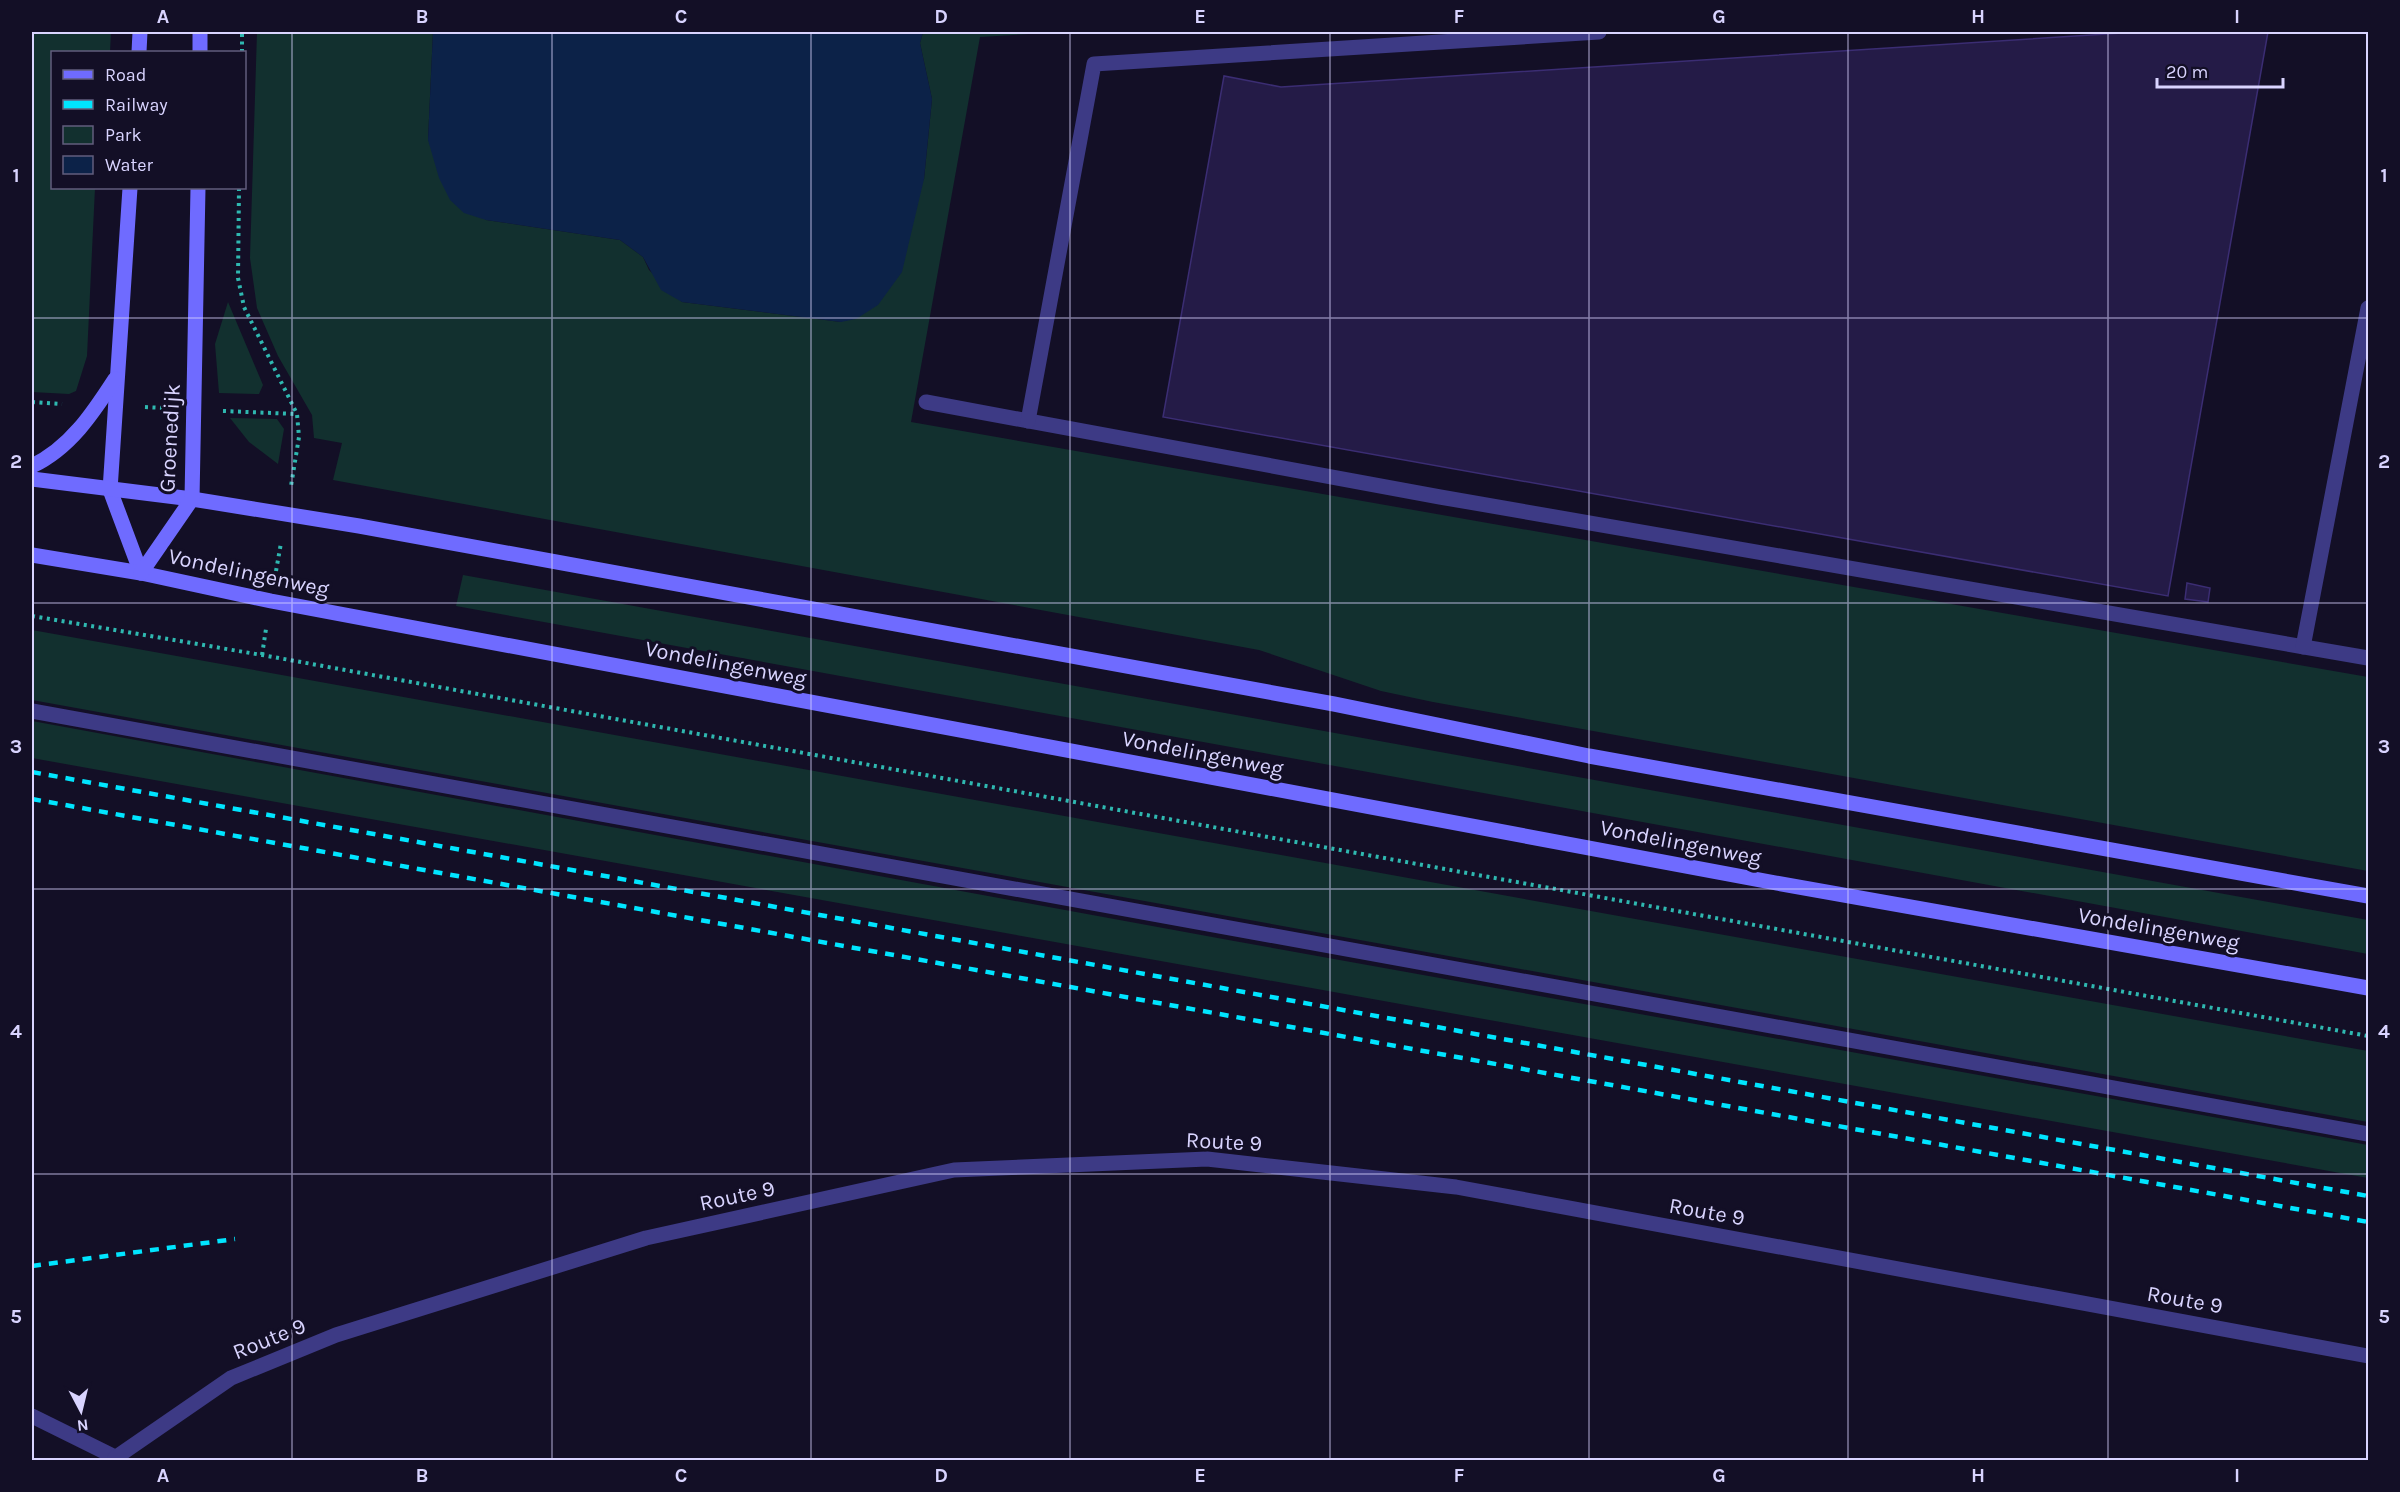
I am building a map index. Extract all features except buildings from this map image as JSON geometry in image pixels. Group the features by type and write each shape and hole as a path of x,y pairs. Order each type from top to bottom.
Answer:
{"main road":[{"path":"139,51 140,32"},
{"path":"200,32 200,51"},
{"path":"130,189 110,490 141,573"},
{"name":"Groenedijk","path":"141,573 192,498 198,189"},
{"path":"32,466 76,434 117,377"},
{"path":"32,479 192,498 359,526 1287,695 1589,756 2368,896"},
{"name":"Vondelingenweg","path":"32,555 141,573 283,603 1776,883 2368,988"}],"lane":[{"path":"1028,421 1094,64 1599,32"},
{"path":"2303,647 2368,308"},
{"path":"926,402 1475,503 2368,658"},
{"path":"32,711 2368,1134"},
{"name":"Route 9","path":"118,1459 231,1378 336,1335 646,1238 954,1170 989,1168 1207,1159 1456,1187 2368,1356"},
{"path":"32,1416 118,1459"}],"path":[{"path":"242,32 242,51"},
{"path":"239,189 238,278 244,307 297,414"},
{"path":"32,616 262,655 2368,1036"}],"green space":[{"path":"32,32 111,32 110,51 51,51 51,189 95,189 87,356 76,391 69,394 32,392"},
{"path":"257,32 433,32 428,140 486,220 620,240 643,257 649,270 682,302 841,322 924,179 932,99 920,43 923,32 1064,32 980,37 911,422 2368,677 2368,871 1433,702 1381,691 1259,650 333,480 342,443 314,438 312,415 278,356 257,308 250,258"},
{"path":"228,302 263,385 259,394 219,393 215,344"},
{"path":"230,418 277,419 284,429 278,464 249,442"},
{"path":"463,575 2368,920 2368,954 456,606"},
{"path":"32,630 2368,1051 2368,1122 32,700"},
{"path":"32,721 2368,1145 2368,1178 32,758"}],"water":[{"path":"433,32 923,32 920,43 932,99 924,179 902,272 878,305 856,319 841,322 682,302 661,290 643,257 620,240 486,220 464,213 450,200 439,178 428,140"}],"railway":[{"path":"32,772 2368,1196"},
{"path":"32,799 2368,1222"},
{"path":"32,1266 235,1239"}]}
